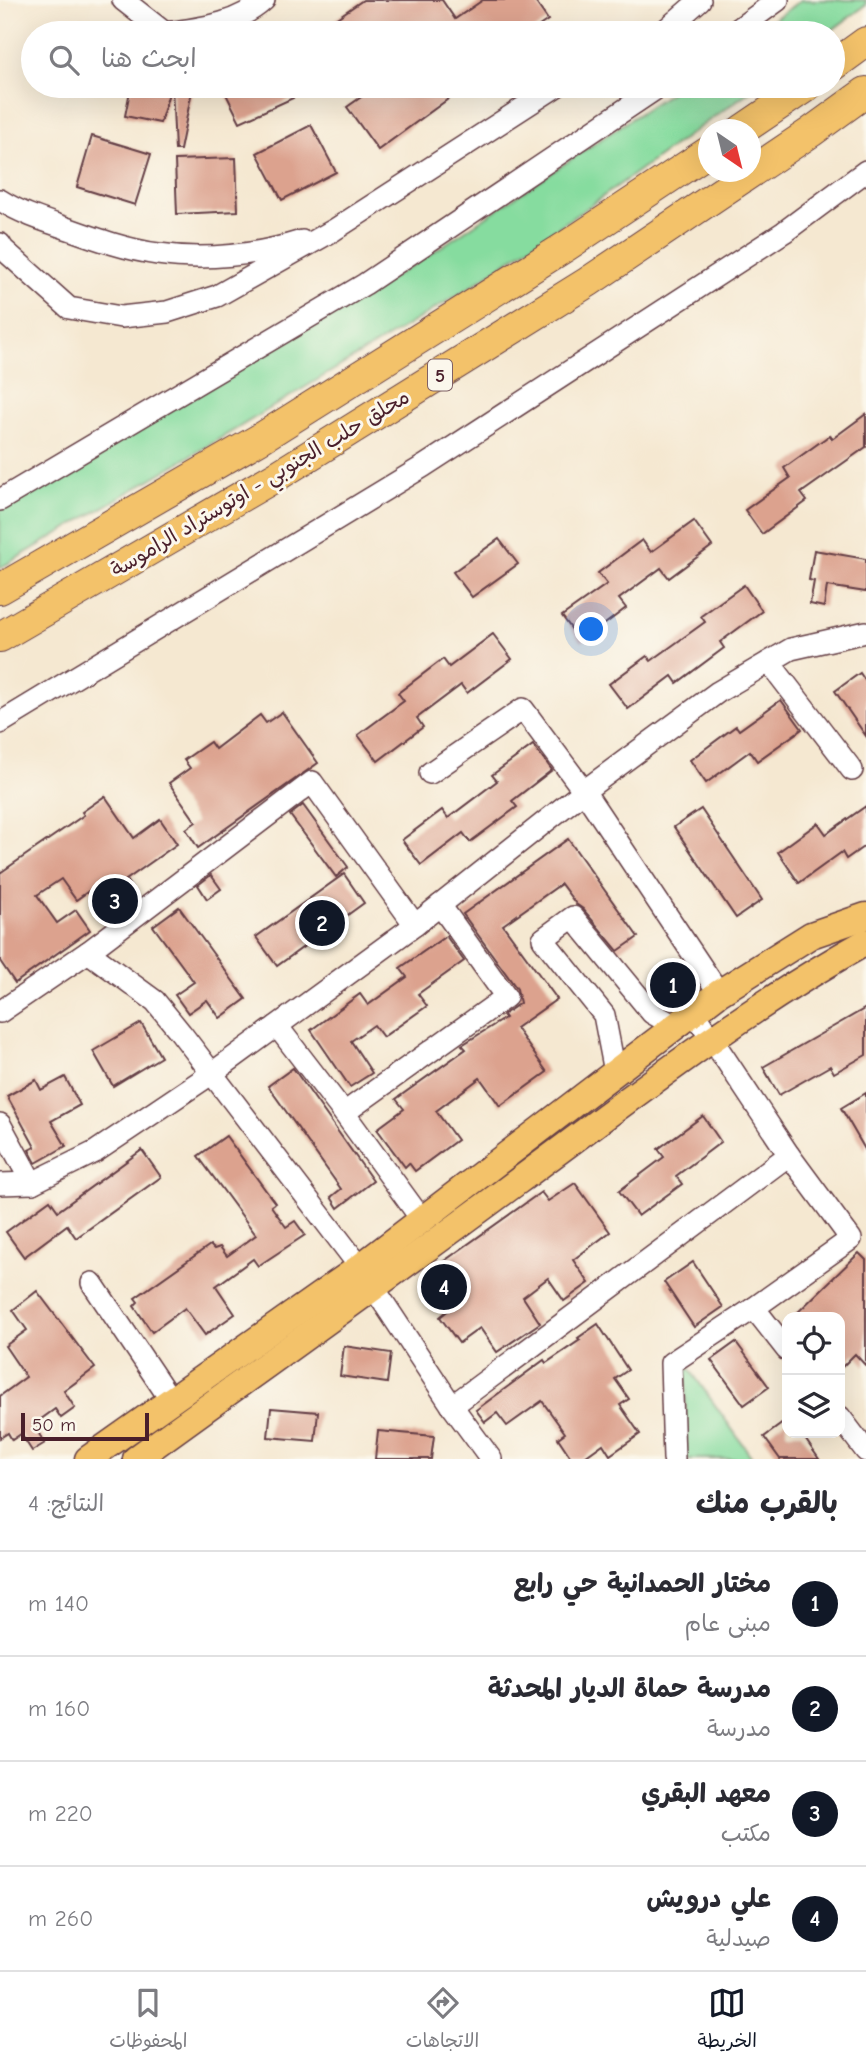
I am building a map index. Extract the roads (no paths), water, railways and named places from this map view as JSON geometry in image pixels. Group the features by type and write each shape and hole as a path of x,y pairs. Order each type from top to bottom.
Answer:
{"highway":[{"path":"845,57 866,42"},
{"name":"محلق حلب الجنوبي - اوتوستراد الراموسة","path":"0,637 280,474 576,289 800,140 866,92"},
{"path":"758,119 789,98"},
{"name":"محلق حلب الجنوبي - اوتوستراد الراموسة","path":"0,589 261,438 557,252 698,159"}],"main road":[{"path":"88,1459 170,1399 367,1278 422,1220 719,993 811,935 866,916"},
{"path":"136,1459 367,1278 712,1038 817,969 866,942"}],"street":[{"path":"123,0 150,21"},
{"path":"227,21 254,9 264,0"},
{"path":"676,21 700,0"},
{"path":"749,21 778,0"},
{"path":"0,244 69,308 121,317 167,312 217,296 334,230 538,98"},
{"path":"0,499 365,284 642,98"},
{"path":"0,723 424,466 784,232 866,171"},
{"path":"0,201 21,213 86,235 157,254 232,254 289,245 334,230"},
{"path":"0,1184 32,1183 95,1152 211,1074 415,925 584,790 718,692 791,649 866,632"},
{"path":"769,662 852,771"},
{"path":"430,773 523,709 584,790 719,993"},
{"path":"0,1012 88,952 312,782 415,925"},
{"path":"344,1112 506,997 440,905"},
{"path":"615,1072 604,1015 543,939 573,917 652,1013 685,1019 712,1038 789,1155 851,1240 671,1363 674,1459"},
{"path":"88,952 155,1002 367,1278 491,1459"},
{"path":"276,1026 344,1112 422,1220"},
{"path":"0,1124 32,1183"},
{"path":"453,1406 789,1155"},
{"path":"92,1283 170,1399"},
{"path":"754,1308 782,1344"},
{"path":"845,1424 866,1451"}],"place":[{"name":"معهد البقري","path":"115,901"},
{"name":"مدرسة حماة الديار المحدثة","path":"322,923"},
{"name":"مختار الحمدانية حي رابع","path":"673,985"},
{"name":"علي درويش","path":"444,1287"}]}
